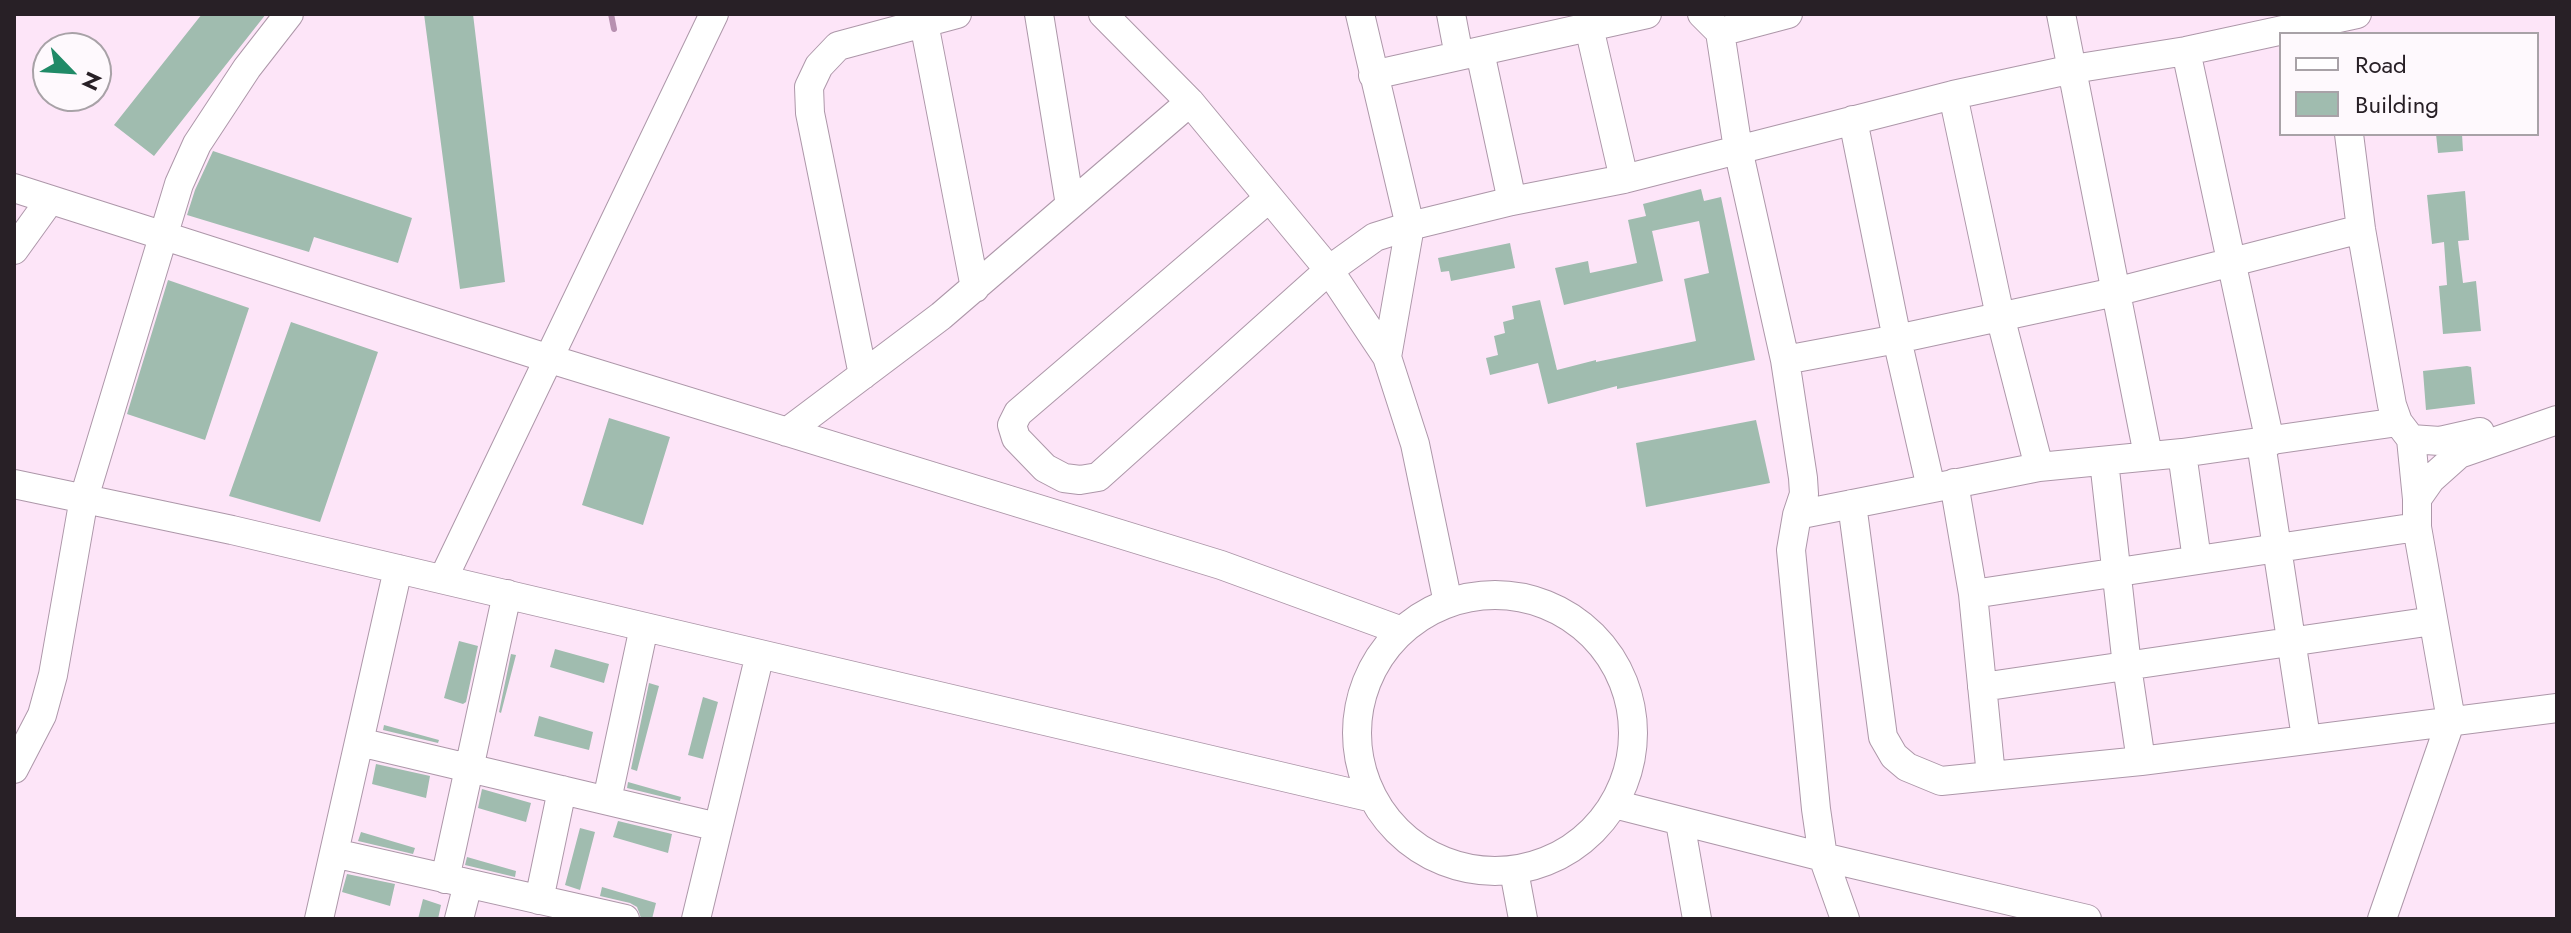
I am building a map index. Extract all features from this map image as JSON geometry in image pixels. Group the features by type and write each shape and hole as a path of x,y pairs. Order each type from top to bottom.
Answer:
{"street":[{"path":"14,769 42,715 53,675 84,498 179,184 197,144 247,68 289,14"},
{"path":"443,579 714,14"},
{"path":"863,375 810,113 809,87 819,66 838,46 957,14"},
{"path":"1039,14 1070,205"},
{"path":"1103,14 1190,102 1329,270 1387,357 1415,444 1448,603"},
{"path":"1360,14 1410,226 1387,357"},
{"path":"1451,14 1470,54 1512,201"},
{"path":"1373,75 1647,14"},
{"path":"1788,14 1711,23 1785,360 1803,478 1804,494 1791,550 1823,857 1845,919"},
{"path":"2061,14 2148,455"},
{"path":"924,23 975,288"},
{"path":"2293,32 2343,23"},
{"path":"1589,27 1624,179"},
{"path":"1269,198 1018,413 1012,425 1016,438 1045,468 1064,478 1080,480 1098,477 1329,270 1375,237 1512,201 1624,179 1953,95 2073,69 2279,34"},
{"path":"2186,51 2232,262 2265,442 2306,738"},
{"path":"1953,95 2000,316 2039,467"},
{"path":"787,432 975,288 1190,102"},
{"path":"1853,120 1897,339 1973,594 1991,776"},
{"path":"2349,136 2361,229 2392,405 2404,431 2451,720 2382,919"},
{"path":"14,188 550,359 1221,565 1402,631"},
{"path":"14,250 50,200"},
{"path":"1785,360 2115,292 2361,229"},
{"path":"1797,515 2039,467 2265,442 2404,431 2456,439 2557,408"},
{"path":"2417,513 2431,479 2459,454 2557,420"},
{"path":"2182,453 2197,560"},
{"path":"2104,461 2141,761"},
{"path":"14,484 443,579 1373,798"},
{"path":"1852,504 1883,737 1894,756 1907,767 1941,781 2141,761 2557,708"},
{"path":"1973,594 2278,548 2417,513"},
{"path":"319,919 398,569"},
{"path":"459,919 457,881 469,767 507,594"},
{"path":"1490,594 1532,599 1571,616 1602,645 1624,681 1633,723 1630,765 1614,804 1588,836 1553,859 1514,871 1472,870 1432,857 1398,832 1373,798 1360,764 1357,728 1363,692 1379,659 1402,631 1448,603 1490,594"},
{"path":"1982,687 2433,621"},
{"path":"607,800 644,627"},
{"path":"696,919 760,654"},
{"path":"359,742 718,827"},
{"path":"552,908 562,790"},
{"path":"1614,804 2087,919"},
{"path":"1680,822 1697,919"},
{"path":"334,853 457,881 552,908 625,919"},
{"path":"1514,871 1523,919"}],"building":[{"path":"202,14 266,14 154,156 114,125"},
{"path":"424,14 473,14 505,282 460,289"},
{"path":"2436,136 2462,136 2463,151 2438,153"},
{"path":"213,151 412,218 398,263 314,237 309,252 187,215"},
{"path":"1701,189 1704,201 1721,197 1755,360 1617,389 1617,386 1548,404 1538,363 1490,375 1486,358 1498,355 1494,336 1505,333 1503,322 1514,319 1512,306 1540,300 1557,370 1696,341 1684,279 1709,273 1699,221 1652,231 1663,281 1564,305 1555,268 1588,261 1590,273 1637,263 1628,220 1646,216 1643,204"},
{"path":"2465,191 2469,240 2458,241 2463,283 2476,281 2481,331 2443,334 2439,286 2447,285 2444,242 2432,244 2427,195"},
{"path":"1510,243 1515,268 1451,281 1449,271 1441,272 1438,258"},
{"path":"168,280 249,308 205,440 127,414"},
{"path":"291,322 378,352 320,522 229,496"},
{"path":"2471,367 2475,404 2426,410 2423,371"},
{"path":"609,418 670,437 643,525 582,505"},
{"path":"1756,420 1770,483 1646,507 1636,443"},
{"path":"459,641 478,646 466,702 463,704 444,698"},
{"path":"555,649 609,664 604,683 550,667"},
{"path":"511,654 516,655 501,713 499,712"},
{"path":"649,683 659,686 637,771 631,769"},
{"path":"703,697 718,702 703,759 688,755"},
{"path":"539,716 593,732 589,750 534,736"},
{"path":"384,725 439,740 438,743 383,730"},
{"path":"376,764 430,776 426,798 372,784"},
{"path":"628,782 681,797 680,801 627,788"},
{"path":"482,789 531,803 526,822 478,808"},
{"path":"618,821 672,834 668,853 613,837"},
{"path":"580,828 595,832 580,890 565,885"},
{"path":"361,832 415,848 413,854 358,841"},
{"path":"467,857 516,871 515,877 465,865"},
{"path":"347,874 395,884 390,906 342,892"},
{"path":"602,887 656,903 652,919 641,918 637,907 630,903 600,896"},
{"path":"423,899 441,905 438,919 418,919"}],"waterway":[{"path":"611,14 614,29"}]}
